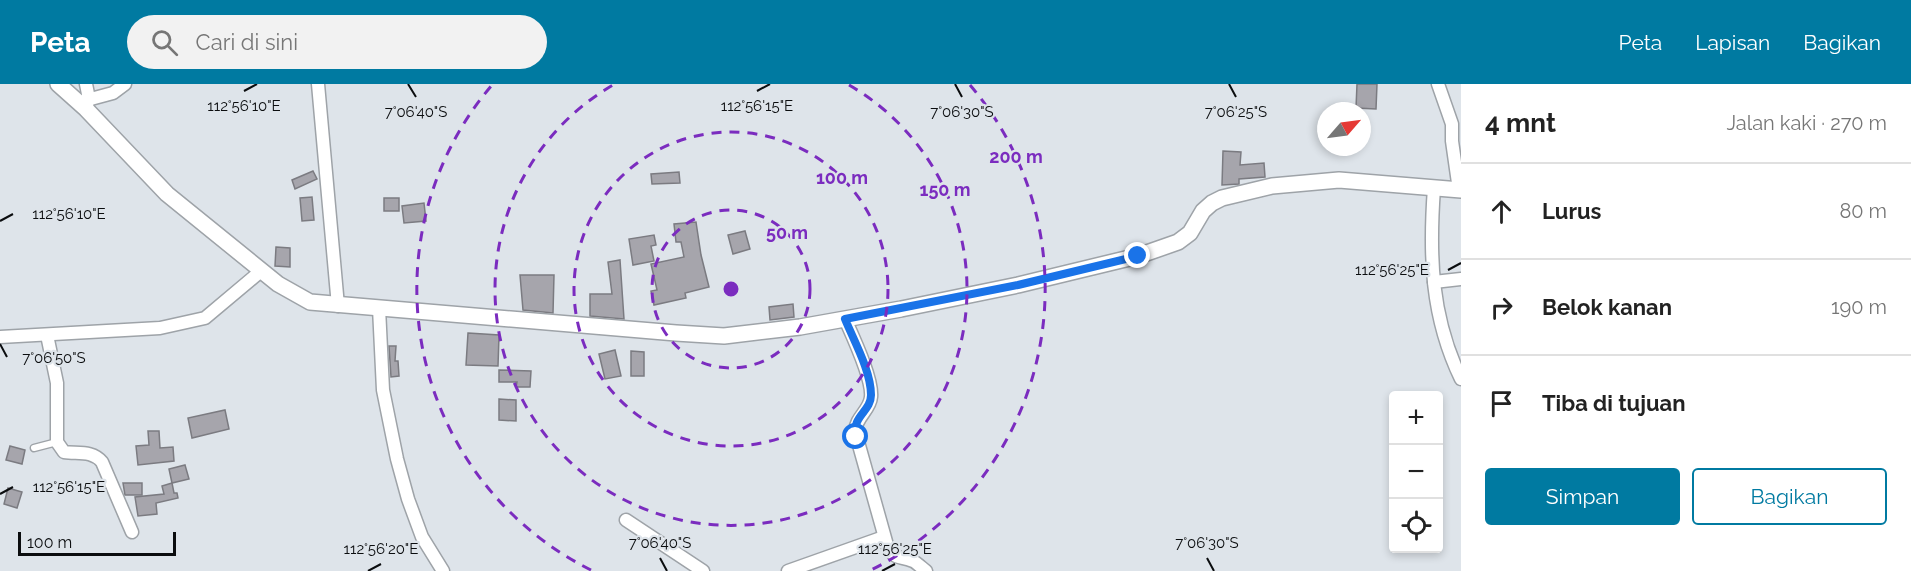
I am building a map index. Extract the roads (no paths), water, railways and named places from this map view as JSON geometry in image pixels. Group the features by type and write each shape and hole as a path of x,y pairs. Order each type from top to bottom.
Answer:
{"street":[{"path":"58,84 87,104 167,194 261,271 310,302 724,336 800,327 1006,288 1138,256 1178,242 1190,233 1203,211 1212,203 1222,198 1272,186 1339,180 1460,190 1452,141 1452,124 1438,84"},
{"path":"86,84 87,104"},
{"path":"87,104 113,93 125,84"},
{"path":"318,84 338,306"},
{"path":"1434,188 1431,234 1434,294 1449,354 1461,379"},
{"path":"0,337 160,328 205,318 261,271"},
{"path":"1434,282 1461,279"},
{"path":"379,308 383,390 397,459 408,500 422,537 442,571"},
{"path":"845,319 863,361 870,388 871,396 868,405 858,419 855,431 884,537 891,553 913,561 926,571"},
{"path":"47,335 57,383 57,442 64,452 93,454 98,457 132,532"},
{"path":"626,520 703,571"},
{"path":"788,571 884,537"}],"lane":[{"path":"34,448 57,442"}]}
